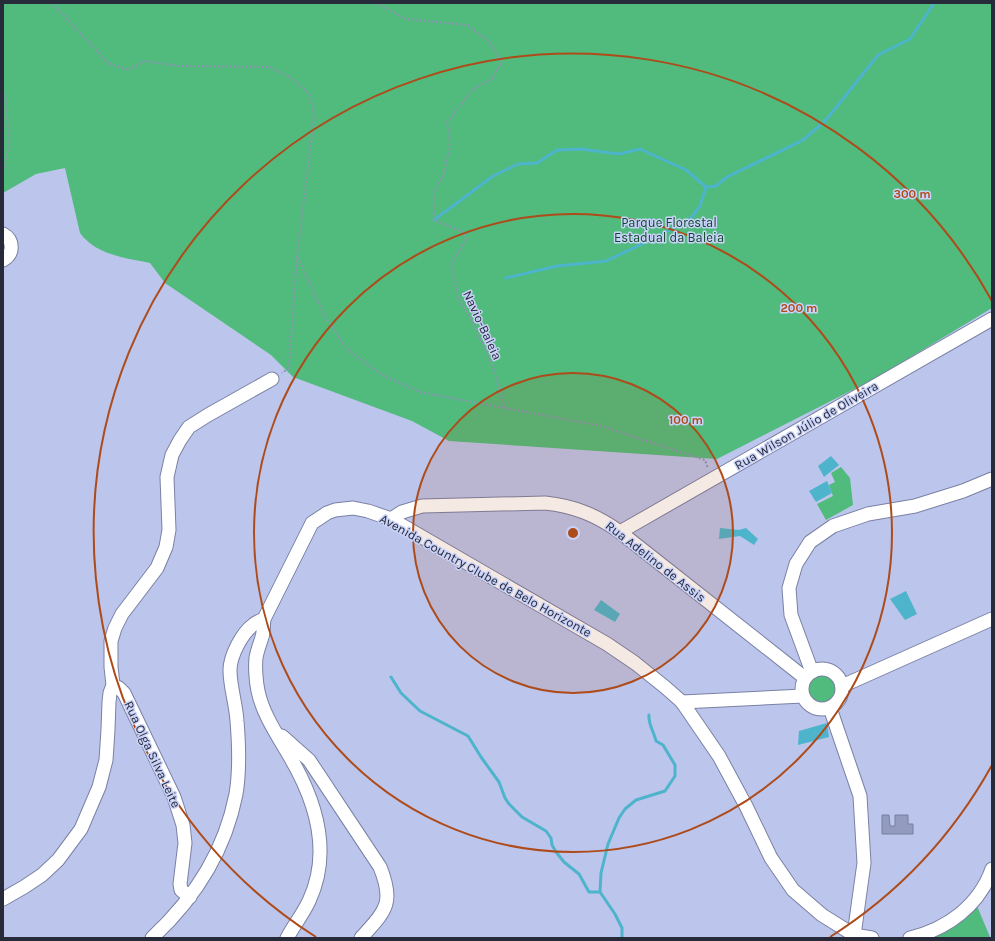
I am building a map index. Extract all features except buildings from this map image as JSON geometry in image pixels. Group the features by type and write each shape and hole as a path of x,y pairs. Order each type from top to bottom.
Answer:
{"street":[{"path":"3,234 9,239 11,244 9,255 3,260"},
{"name":"Rua Wilson Júlio de Oliveira","path":"620,532 992,319"},
{"path":"3,899 24,887 58,860 81,829 99,787 106,760 109,697 113,685 111,641 115,628 122,614 157,568 166,547 168,530 167,477 172,456 180,440 189,427 208,414 272,379"},
{"path":"809,675 791,615 789,588 796,564 810,542 833,526 868,514 922,504 963,491 992,479"},
{"name":"Rua Adelino de Assis","path":"391,519 402,512 422,506 545,503 563,505 586,512 604,520 809,675"},
{"name":"Avenida Country Clube de Belo Horizonte","path":"287,938 304,911 314,889 321,852 320,833 315,811 306,786 264,710 258,691 256,658 262,636 264,619 312,523 327,513 335,510 353,508 368,511 391,519 606,644 635,663 682,702 719,756 746,806 771,858 793,890 822,915 854,935 872,938"},
{"path":"152,938 166,925 190,897 205,876 224,836 236,792 238,771 237,720 230,668 241,637 253,624 264,619"},
{"path":"842,686 992,619"},
{"path":"820,669 834,673 842,686 840,699 830,708 814,708 809,705 803,696 803,684 809,675 820,669"},
{"name":"Rua Olga Silva Leite","path":"113,685 124,693 180,812 185,843 180,884 181,890 190,897"},
{"path":"682,702 803,696"},
{"path":"830,708 860,796 864,863 854,935"},
{"path":"273,728 309,760 380,867 386,882 388,893 385,907 378,919 361,938"},
{"path":"910,938 926,934 956,918 969,906 981,891 992,869"}],"path":[{"path":"52,3 108,63 128,70 144,61 179,66 270,67 293,79 310,95 314,118 297,256 289,368 272,379"},
{"name":"Navio-Baleia","path":"376,3 406,19 467,25 490,42 501,63 492,79 473,89 447,122 450,144 444,174 435,191 434,220 463,232 466,238 451,264 459,300 470,317 493,366 505,408"},
{"path":"3,91 6,99 9,146 3,173"},
{"path":"297,256 325,317 347,349 382,375 420,392 601,426 705,460 711,479"}],"green space":[{"name":"Parque Florestal Estadual da Baleia","path":"3,3 992,3 992,308 876,378 717,459 449,441 412,421 293,377 271,355 165,283 150,263 112,254 94,246 80,233 65,168 36,174 3,193"},
{"path":"841,467 850,478 853,505 826,520 817,504 833,496 829,485 835,482 831,473"},
{"path":"818,671 827,672 834,675 838,681 840,688 839,695 836,701 831,705 823,707 818,706 811,703 805,697 805,685"},
{"path":"977,906 990,937 989,938 931,938 930,936"}],"shaded area":[{"path":"831,456 839,465 824,477 818,466"},
{"path":"827,481 832,493 816,502 809,491"},
{"path":"720,528 739,530 746,528 758,539 754,545 740,536 719,539"},
{"path":"906,591 917,614 905,620 890,599"},
{"path":"601,600 620,614 615,622 594,610"},
{"path":"827,723 829,737 798,745 799,731"}],"waterway":[{"path":"506,278 557,266 606,261 661,235 691,218 700,206 706,187 716,186 727,177 803,140 826,120 878,55 910,39 934,3"},
{"path":"434,220 493,176 518,164 537,163 557,150 580,149 619,154 640,149 686,170 706,187"},
{"path":"391,677 401,693 420,711 468,736 499,782 509,804 522,817 546,831 551,838 552,845 556,852 564,862 579,874 589,892 600,892"},
{"path":"622,938 622,928 615,914 600,892 601,873 608,844 619,818 625,809 636,800 665,791 675,776 675,765 663,745 656,741 650,725 649,715"}]}
